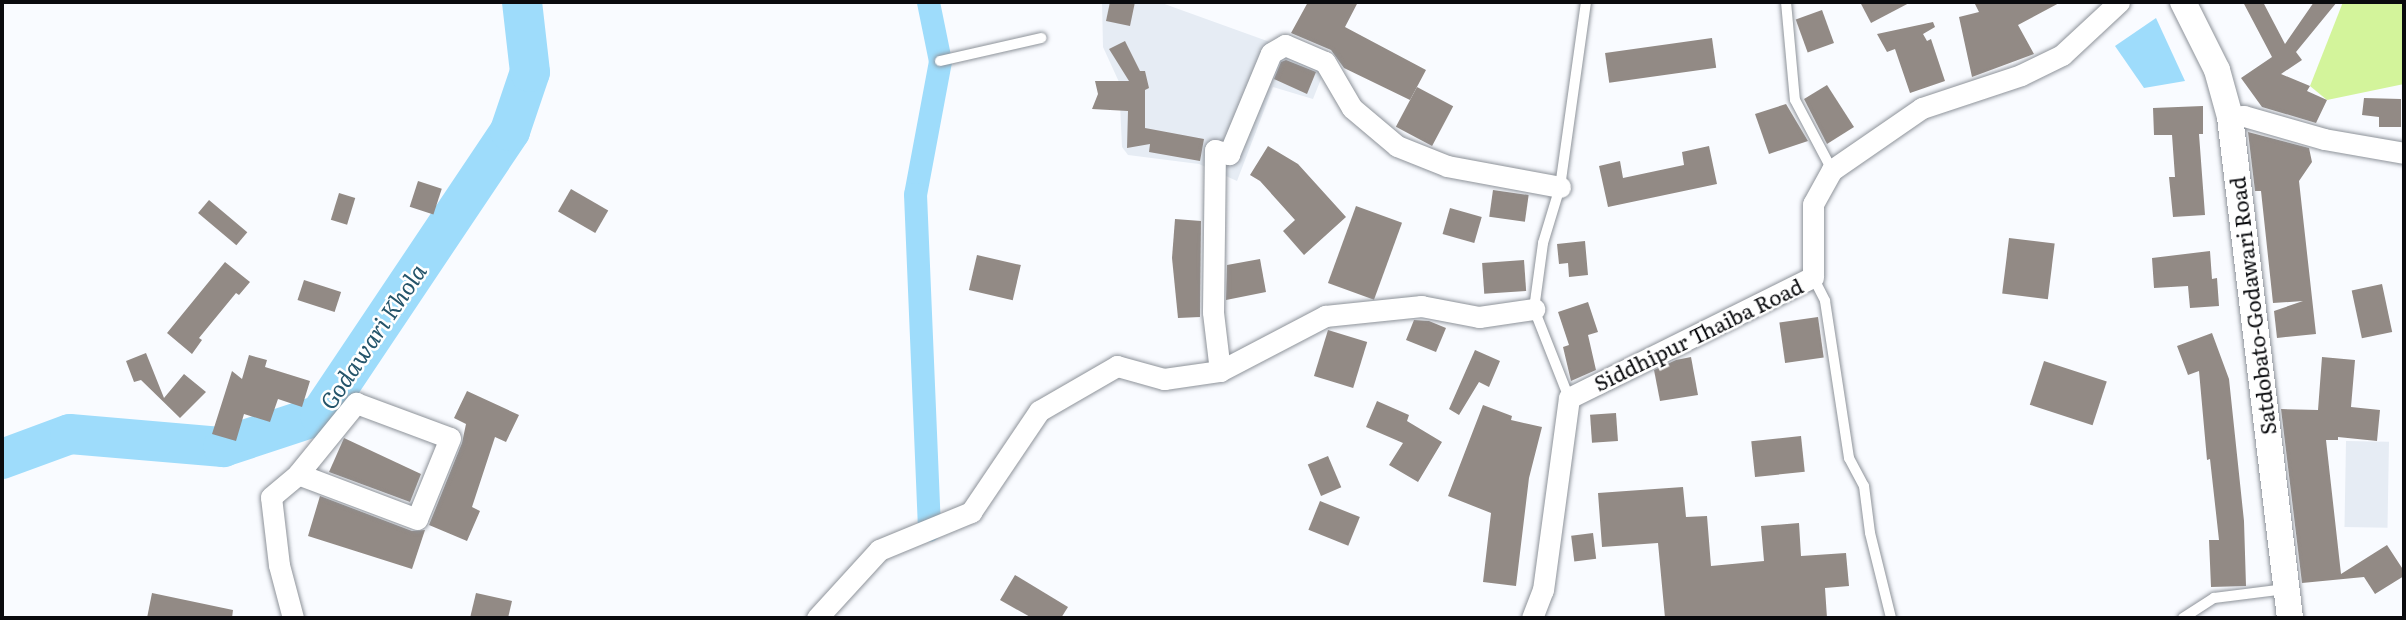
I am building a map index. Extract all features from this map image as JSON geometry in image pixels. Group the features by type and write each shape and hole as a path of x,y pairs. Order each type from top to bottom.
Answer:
{"street":[{"name":"Siddhipur Thaiba Road","path":"1532,618 1543,590 1569,398 1813,277 1813,204 1832,170 1922,108 2021,75 2062,55 2119,2"},
{"name":"Satdobato-Godawari Road","path":"2183,2 2217,69 2230,117 2290,618"},
{"path":"1220,371 1213,312 1215,150 1229,154 1271,53 1285,45 1325,62 1352,108 1398,146 1447,166 1560,187"},
{"path":"2230,117 2244,116 2324,139 2404,153"},
{"path":"817,618 879,551 971,512 1038,411 1117,366 1164,379 1220,371 1325,316 1422,306 1479,317 1534,309"},
{"path":"293,618 279,565 271,497 298,474 356,402 450,438 417,519 298,474"}],"lane":[{"path":"1569,398 1534,309 1544,243 1560,187 1586,2"},
{"path":"1786,2 1795,100 1832,170"},
{"path":"940,61 1041,38"},
{"path":"1813,277 1825,301 1849,458 1864,486 1870,533 1891,618"},
{"path":"2183,618 2214,598 2285,589"}],"shaded area":[{"path":"1102,2 1159,2 1278,45 1325,69 1313,99 1273,87 1237,181 1199,164 1128,155 1122,147 1119,82 1103,47"},
{"path":"2346,441 2389,442 2387,528 2344,527"}],"green space":[{"path":"2343,2 2404,2 2404,84 2327,100 2310,86"}],"water":[{"path":"2156,18 2185,81 2144,88 2115,46"}],"building":[{"path":"1110,2 1135,2 1130,26 1106,21"},
{"path":"1308,2 1358,2 1345,27 1426,70 1410,100 1344,68 1331,50 1291,33"},
{"path":"1860,2 1911,2 1871,23"},
{"path":"1974,2 2061,2 2018,25 2034,54 1972,77 1959,17 1979,12"},
{"path":"2243,2 2263,2 2285,44 2314,2 2337,2 2296,52 2302,60 2281,74 2310,86 2307,91 2327,100 2316,123 2262,107 2241,78 2272,57"},
{"path":"1822,10 1834,43 1808,52 1796,20"},
{"path":"1933,22 1935,27 1923,34 1927,41 1931,39 1945,81 1910,93 1895,49 1887,52 1877,34"},
{"path":"1712,38 1716,68 1609,83 1605,53"},
{"path":"1125,41 1140,71 1145,71 1149,88 1145,90 1145,128 1204,139 1200,161 1149,152 1150,144 1127,148 1128,111 1092,109 1098,94 1095,81 1129,81 1109,49"},
{"path":"1286,60 1316,72 1307,94 1274,79 1281,62"},
{"path":"1827,85 1854,127 1827,144 1804,99"},
{"path":"1417,87 1453,106 1432,146 1396,127"},
{"path":"2364,98 2401,99 2401,127 2379,127 2379,117 2362,115"},
{"path":"1786,104 1808,141 1769,154 1755,114"},
{"path":"2203,106 2203,134 2199,134 2205,215 2173,217 2169,177 2175,177 2172,135 2154,135 2153,108"},
{"path":"2248,132 2309,148 2312,162 2299,181 2316,334 2277,338 2274,311 2303,301 2273,303 2261,191 2255,191"},
{"path":"1268,146 1298,164 1346,217 1304,255 1283,231 1295,220 1260,181 1250,175"},
{"path":"1709,146 1717,184 1608,207 1599,166 1620,161 1623,178 1684,165 1682,152"},
{"path":"418,181 442,189 433,214 410,207"},
{"path":"571,189 608,210 595,233 558,212"},
{"path":"1493,190 1529,195 1525,222 1489,217"},
{"path":"339,193 355,198 347,225 331,220"},
{"path":"209,200 247,232 236,245 198,213"},
{"path":"1356,206 1402,223 1374,300 1328,283"},
{"path":"1450,208 1482,217 1474,243 1443,234"},
{"path":"1175,219 1201,221 1200,317 1178,318 1172,258"},
{"path":"2009,238 2055,244 2048,299 2002,294"},
{"path":"1585,241 1588,275 1569,277 1568,263 1559,264 1557,244"},
{"path":"2210,251 2212,279 2217,278 2219,306 2190,308 2188,286 2154,288 2152,258"},
{"path":"977,255 1021,265 1013,300 969,290"},
{"path":"1260,259 1266,292 1226,300 1227,265"},
{"path":"1524,260 1526,291 1484,294 1482,263"},
{"path":"225,262 250,282 239,295 236,293 199,338 202,340 192,354 167,333"},
{"path":"304,280 341,292 335,312 298,300"},
{"path":"2382,284 2392,332 2362,338 2352,290"},
{"path":"1588,302 1598,332 1588,335 1596,370 1571,381 1563,347 1569,345 1558,312"},
{"path":"1818,317 1824,358 1785,363 1779,322"},
{"path":"1414,320 1429,321 1446,328 1436,352 1406,340"},
{"path":"1328,330 1367,342 1353,388 1314,376"},
{"path":"2212,333 2229,379 2244,521 2246,586 2211,587 2209,540 2219,540 2210,459 2207,460 2199,371 2188,375 2177,346"},
{"path":"1475,350 1500,361 1489,387 1479,382 1459,415 1449,409"},
{"path":"146,353 164,398 184,374 206,392 180,418 141,380 134,382 126,361"},
{"path":"249,355 267,360 265,367 310,381 302,407 278,399 270,422 244,414 236,441 212,434 232,371 242,379"},
{"path":"1691,357 1698,395 1660,401 1654,370 1676,360"},
{"path":"2322,357 2355,360 2351,407 2380,410 2377,441 2338,437 2338,440 2326,440 2341,574 2387,545 2404,571 2404,576 2375,594 2364,577 2302,583 2281,409 2318,410"},
{"path":"2044,361 2107,381 2093,425 2030,405"},
{"path":"467,391 519,415 506,442 495,437 472,507 480,511 467,541 429,525 462,443 466,424 454,418"},
{"path":"1377,401 1409,415 1407,421 1442,442 1418,482 1389,465 1403,443 1366,427"},
{"path":"1483,405 1512,416 1511,420 1542,427 1529,478 1516,586 1483,582 1491,513 1448,496"},
{"path":"1616,413 1618,441 1592,443 1590,415"},
{"path":"1801,436 1805,472 1755,477 1751,441"},
{"path":"344,438 421,474 410,502 329,472"},
{"path":"1328,456 1341,487 1321,496 1308,465"},
{"path":"1683,487 1686,517 1707,516 1711,566 1764,561 1761,526 1799,523 1801,556 1846,553 1849,586 1825,588 1827,618 1665,618 1658,543 1602,547 1598,493"},
{"path":"320,496 412,531 425,530 412,569 308,536"},
{"path":"1320,501 1360,517 1348,546 1308,530"},
{"path":"1593,533 1596,559 1574,561 1571,536"},
{"path":"1015,575 1068,607 1061,618 1032,618 1000,600"},
{"path":"152,593 233,610 232,618 147,618"},
{"path":"476,593 512,601 508,618 470,618"}],"waterway":[{"name":"Godawari Khola","path":"2,459 70,434 223,447 320,415 510,131 530,72 522,2"},
{"path":"928,2 940,61 915,194 929,530"}]}
